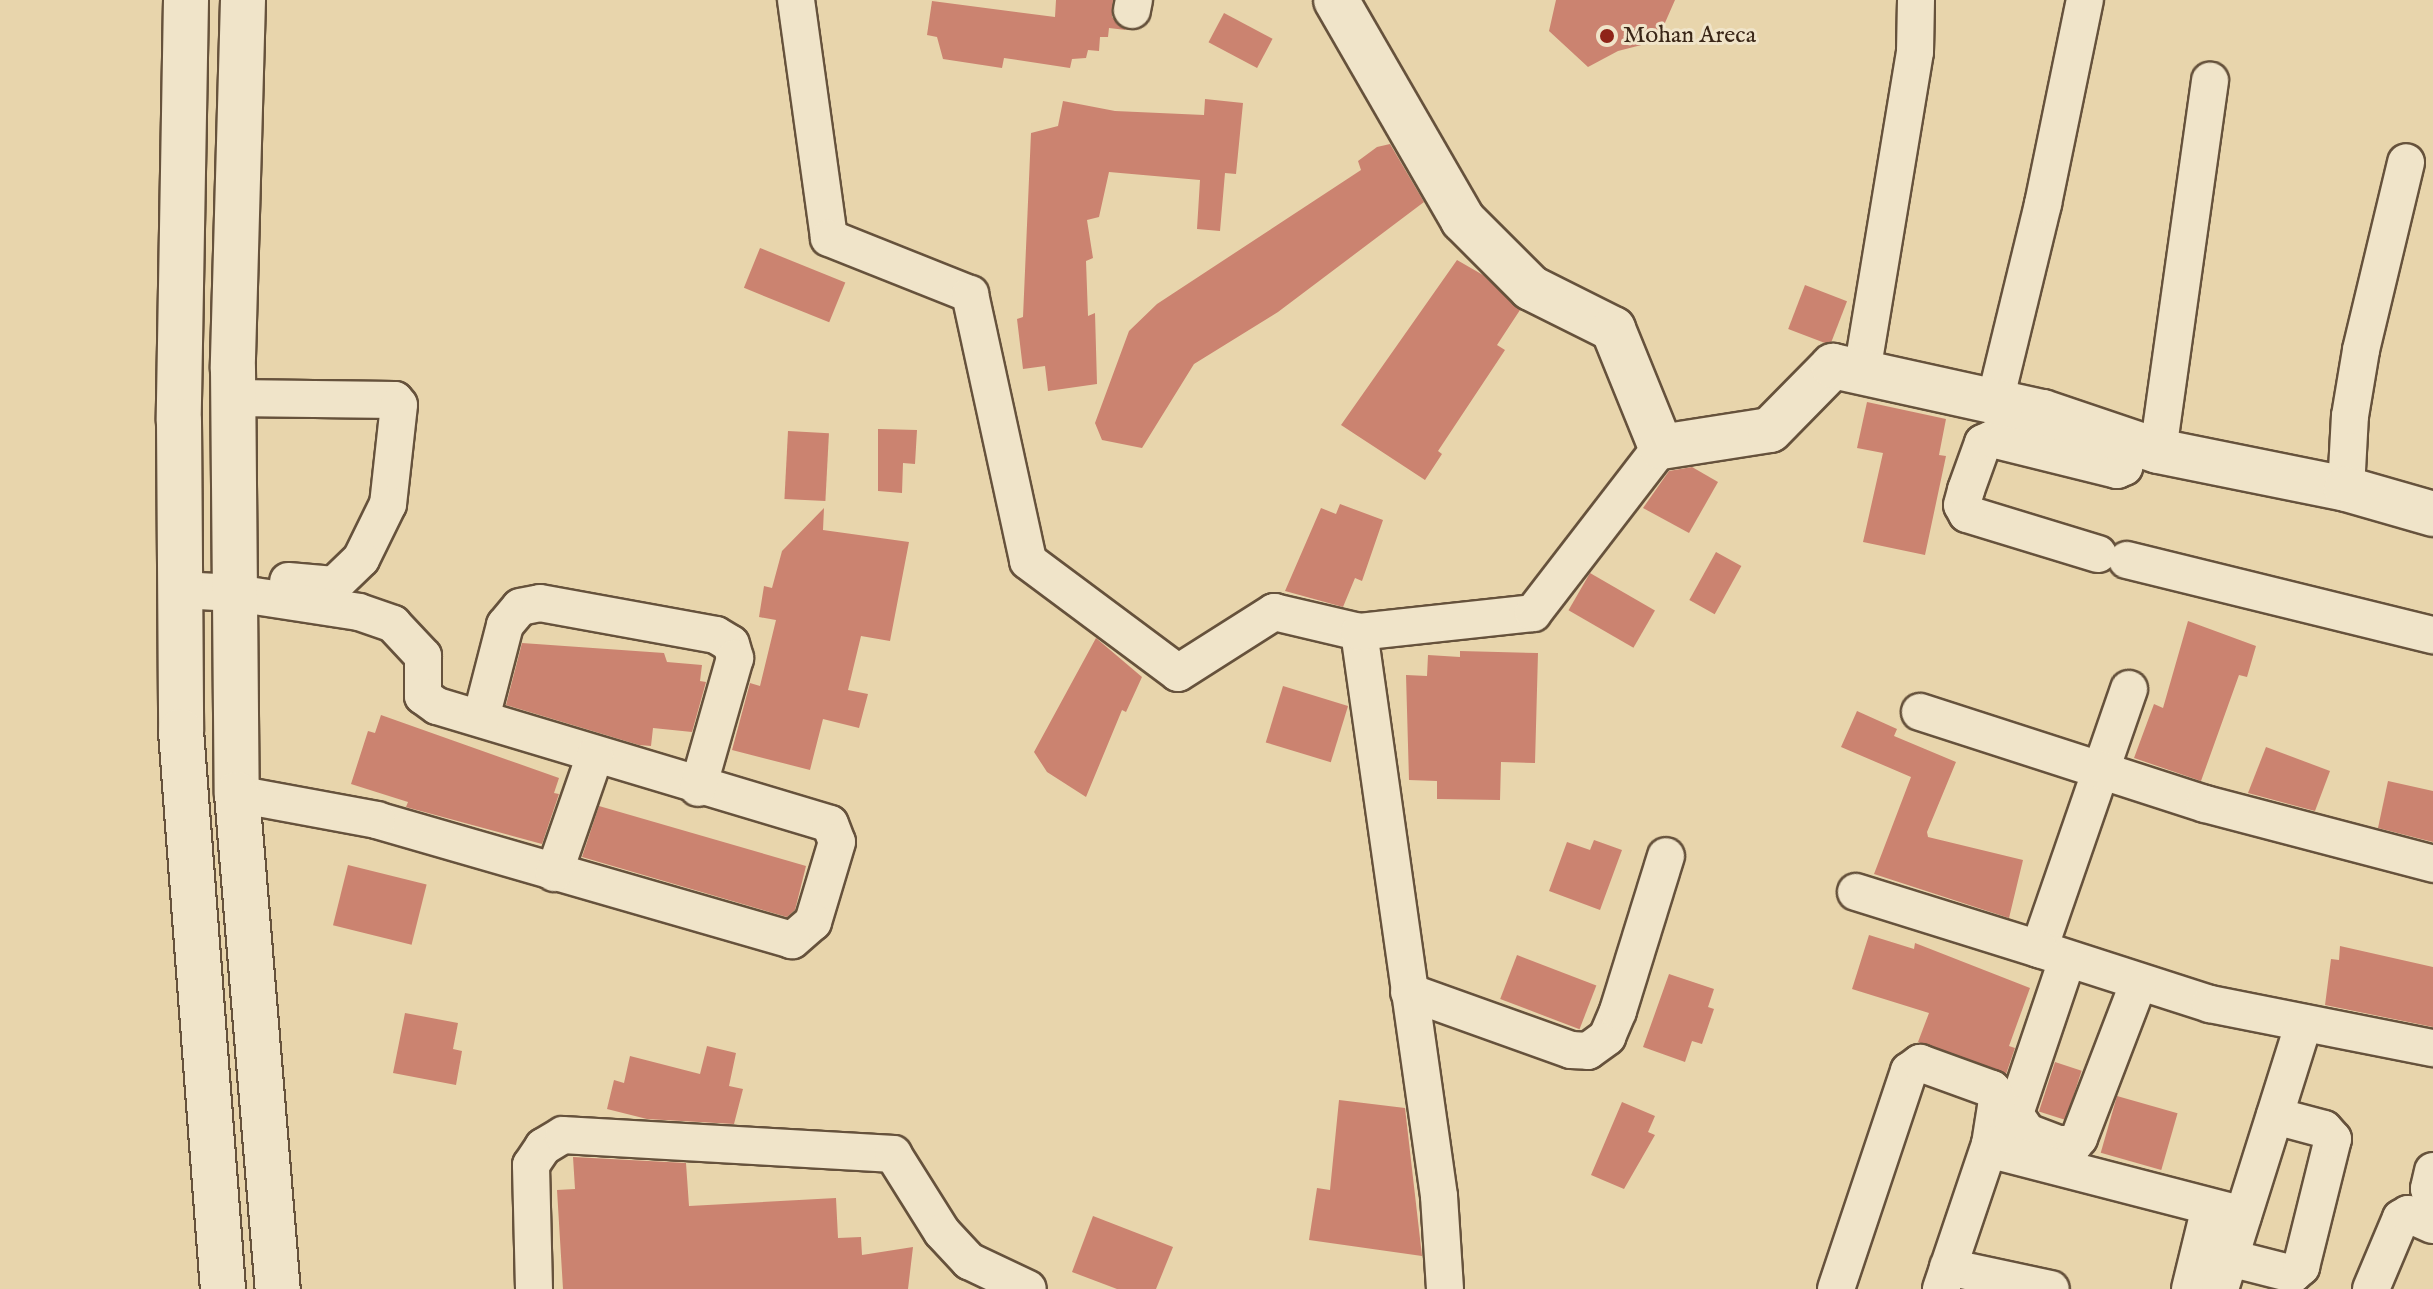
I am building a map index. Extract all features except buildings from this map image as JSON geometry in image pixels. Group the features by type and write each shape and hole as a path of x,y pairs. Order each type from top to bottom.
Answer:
{"street":[{"path":"186,0 180,368 181,731 201,1045 223,1289"},
{"path":"243,0 233,384 237,794 278,1289"},
{"path":"796,0 829,238 970,294 1028,561 1178,673 1274,612 1359,632 1533,613 1661,447 1770,430 1833,366 1995,401 2144,446 2346,489 2433,514"},
{"path":"1336,0 1463,220 1531,288 1613,329 1661,447"},
{"path":"1862,372 1915,52 1916,0"},
{"path":"1995,401 2043,204 2085,0"},
{"path":"2210,81 2144,446 2124,467 2117,470 1992,439 1983,443 1962,505 1967,514 2112,557 2433,635"},
{"path":"2346,489 2350,416 2361,350 2406,162"},
{"path":"180,368 233,384 395,400 400,412 388,504 361,559 342,582 180,590"},
{"path":"235,585 359,612 393,624 423,656 423,696 481,718 698,788 830,824 837,831 820,905 803,934 792,940 764,935 377,820 237,794"},
{"path":"481,718 505,625 520,607 540,603 716,635 731,644 735,658 698,788"},
{"path":"1359,632 1439,1196 1445,1289"},
{"path":"2129,689 2103,771 2053,955 2015,1114 2027,1132 2058,1144 2074,1144 2079,1138 2138,984"},
{"path":"1920,712 2205,804 2433,864"},
{"path":"554,873 595,755"},
{"path":"1409,992 1571,1050 1588,1051 1607,1037 1618,1011 1666,856"},
{"path":"1856,892 2138,984 2304,1023 2433,1048"},
{"path":"2190,1289 2275,1116 2304,1023"},
{"path":"201,1045 258,1044"},
{"path":"1836,1289 1909,1071 1920,1063 1992,1089 1997,1100 1990,1144 1945,1278 2051,1289"},
{"path":"2227,1211 2225,1273 2306,1282 2301,1267 2333,1139 2324,1129 2275,1116"},
{"path":"534,1289 531,1165 543,1147 563,1135 893,1154 973,1275 1028,1289"},
{"path":"1990,1144 2000,1152 2227,1211"},
{"path":"2433,1171 2429,1189 2433,1195"},
{"path":"2371,1289 2401,1218 2408,1214 2433,1225"}],"place":[{"name":"Mohan Areca","path":"1607,36"}]}
